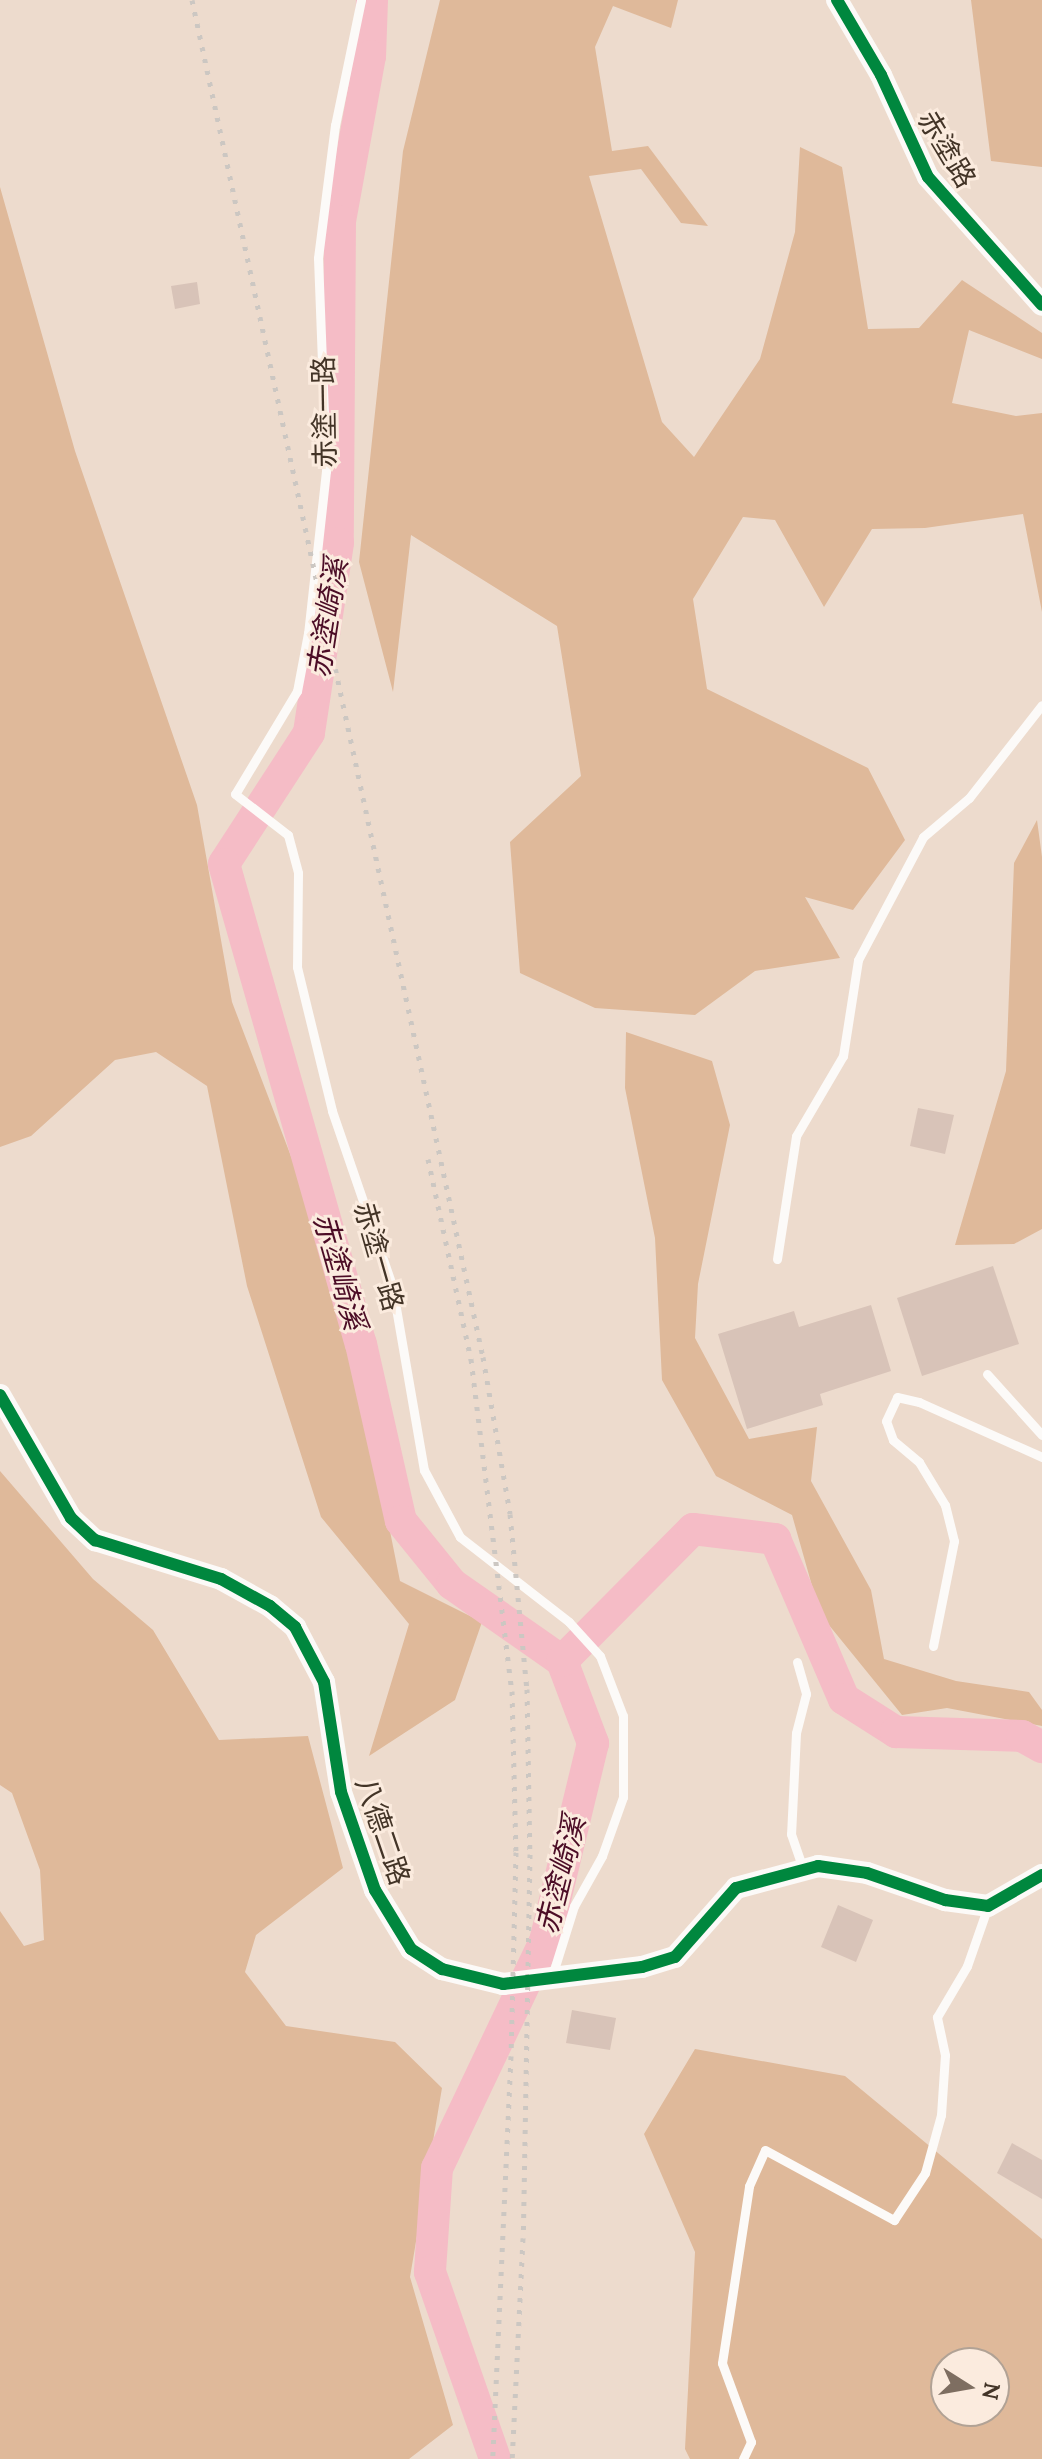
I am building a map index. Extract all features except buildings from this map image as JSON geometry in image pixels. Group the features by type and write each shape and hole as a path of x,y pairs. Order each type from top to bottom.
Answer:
{"street":[{"name":"赤塗路","path":"837,0 881,75 928,177 1042,305"},
{"name":"八德二路","path":"0,1395 71,1518 95,1540 221,1579 270,1606 295,1627 324,1682 341,1792 375,1890 411,1949 442,1969 503,1984 550,1981 675,1957 736,1888 803,1869 867,1873 945,1900 988,1906"},
{"path":"988,1906 1042,1875"}],"lane":[{"name":"赤塗一路","path":"361,0 335,125 318,258 326,471 308,633 297,691 235,794 288,835 298,873 297,967 332,1111 392,1285 424,1470 460,1537 569,1622 600,1656 623,1716 623,1797 602,1856 574,1906 550,1981"},
{"path":"777,1259 796,1136 843,1056 858,960 923,837 969,798 1042,705"},
{"path":"987,1374 1042,1435"},
{"path":"933,1646 954,1541 945,1505 925,1473 893,1440 886,1421 897,1397 919,1402 1042,1457"},
{"path":"797,1662 806,1694 796,1733 791,1834 803,1869"},
{"path":"743,2459 751,2442 722,2363 749,2186 765,2150 894,2220 925,2173 941,2115 945,2055 937,2017 967,1966 988,1906"}],"shaded area":[{"path":"440,0 678,0 671,28 613,6 595,47 612,151 648,146 708,226 681,223 641,169 589,176 662,422 694,457 760,359 795,232 800,147 842,167 868,329 919,328 962,280 1042,333 1042,359 969,330 952,403 1016,416 1042,413 1042,612 1023,514 925,528 872,529 824,607 775,520 743,517 693,599 707,689 868,768 905,840 853,910 805,897 840,958 755,971 695,1015 595,1008 520,973 510,842 581,776 557,626 411,535 393,692 359,562 403,151"},
{"path":"971,0 1042,0 1042,167 991,161"},
{"path":"0,187 75,451 197,805 232,1002 341,1287 400,1581 482,1622 455,1700 369,1756 409,1624 321,1517 247,1286 207,1086 156,1052 115,1060 31,1136 0,1147"},
{"path":"1037,820 1042,857 1042,1229 1014,1244 955,1245 1006,1071 1014,863"},
{"path":"626,1032 712,1061 730,1125 698,1284 695,1338 749,1439 817,1427 811,1481 871,1590 884,1659 956,1681 1029,1692 1042,1710 1042,1726 947,1708 902,1715 820,1614 792,1515 716,1476 662,1380 655,1238 625,1088"},
{"path":"0,1471 93,1579 153,1630 219,1740 308,1736 343,1868 256,1935 245,1972 286,2026 395,2042 442,2088 410,2277 453,2425 409,2459 0,2459 0,1911 24,1946 44,1940 40,1870 12,1793 0,1785"},
{"path":"695,2049 845,2076 1042,2239 1042,2459 690,2459 685,2449 695,2252 644,2134"}],"waterway":[{"name":"赤塗崎溪","path":"372,0 370,56 340,221 338,543 309,733 224,864 361,1344 401,1521 452,1584 562,1661 593,1743 545,1941 437,2168 430,2272 495,2459"},
{"path":"562,1661 693,1529 775,1539 844,1699 896,1732 1022,1736 1042,1747"}],"railway":[{"path":"192,0 483,1357 510,1514 527,1689 530,1854 523,2238 512,2459"},
{"path":"428,1159 471,1359 512,1691 516,1852 511,2056 493,2459"}],"cycle path":[{"path":"837,0 881,75 928,177 1042,305"},
{"path":"0,1395 71,1518 95,1540 221,1579 270,1606 295,1627 324,1682 341,1792 375,1890 411,1949 442,1969 503,1984 642,1967 675,1957 736,1888 818,1866 867,1873 945,1900 988,1906 1042,1875"}]}
